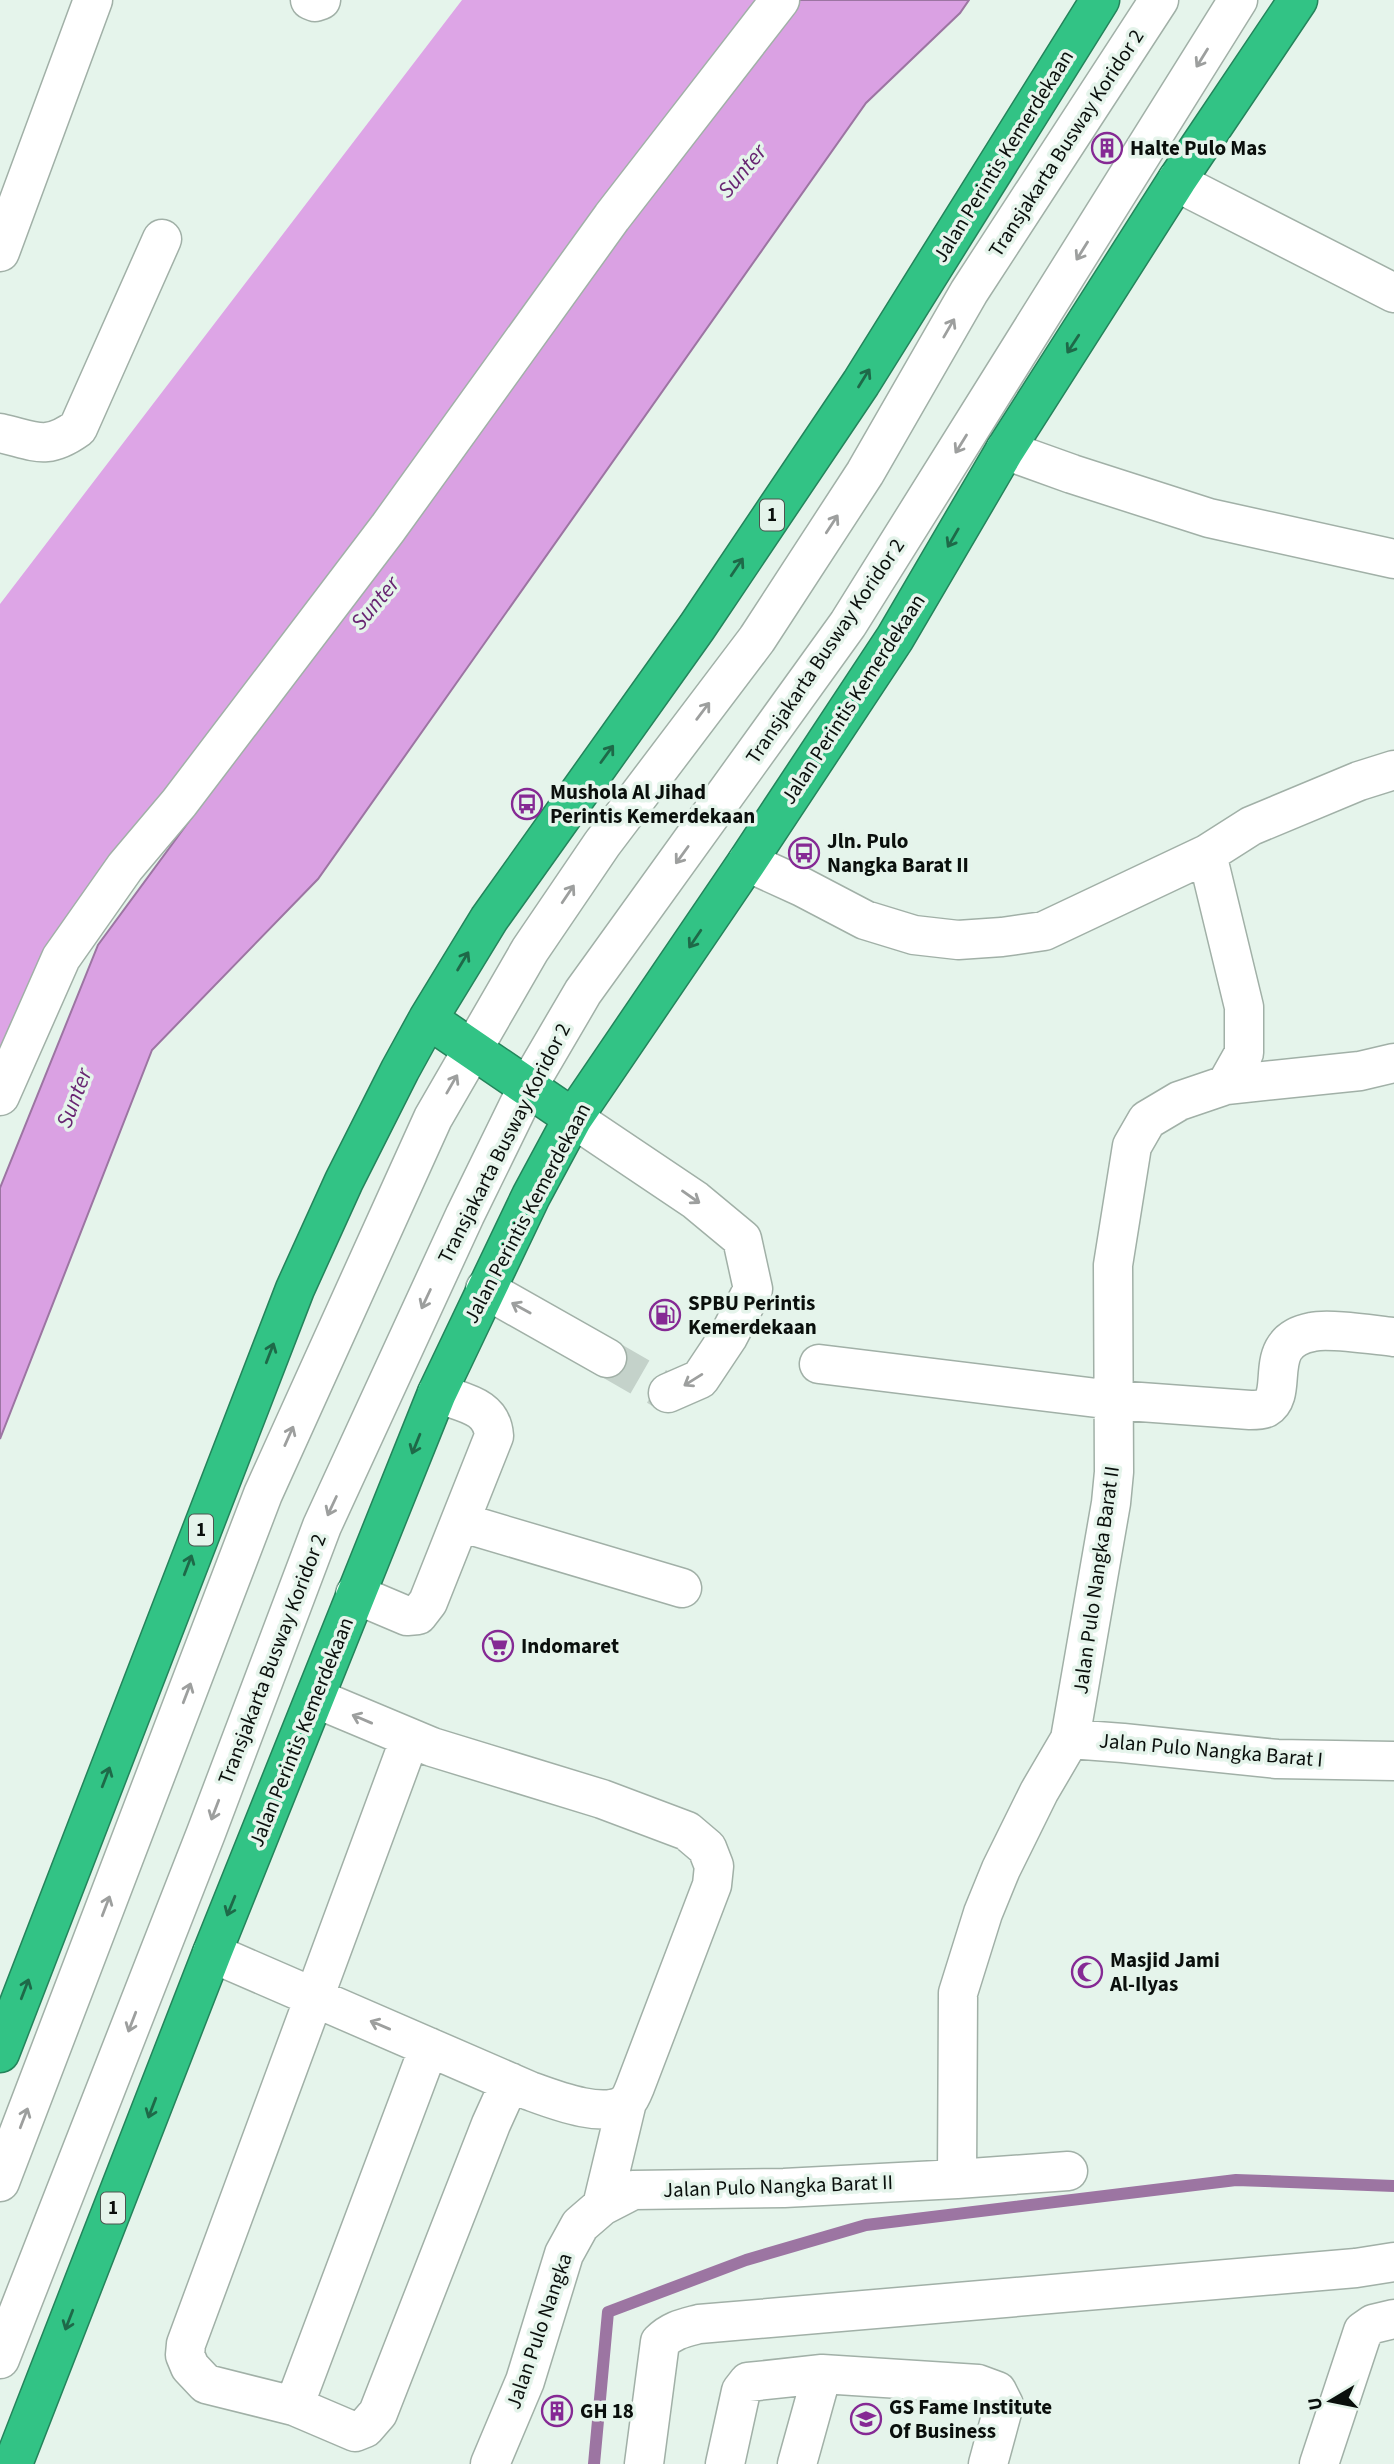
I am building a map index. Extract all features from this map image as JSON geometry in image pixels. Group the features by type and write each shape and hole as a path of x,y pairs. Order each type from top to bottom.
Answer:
{"highway":[{"name":"Jalan Perintis Kemerdekaan","path":"0,2053 295,1289 344,1181 428,1019 489,919 697,627 861,383 1100,0"},
{"name":"Jalan Perintis Kemerdekaan","path":"13,2464 212,1953 437,1393 485,1289 573,1118 895,638 1005,450 1177,180 1298,0"},
{"path":"428,1019 471,1051 573,1118"}],"street":[{"path":"0,253 93,0"},
{"path":"310,0 321,0"},
{"path":"0,1096 61,958 109,890 179,803 380,538 612,216 780,0"},
{"name":"Transjakarta Busway Koridor 2","path":"0,2182 263,1494 433,1118 530,950 602,844 757,639 865,473 969,292 1159,0"},
{"name":"Transjakarta Busway Koridor 2","path":"0,2359 206,1833 322,1526 465,1215 528,1086 583,992 848,624 1238,0"},
{"path":"1177,180 1394,293"},
{"path":"0,433 46,444 61,440 78,428 162,239"},
{"path":"1005,450 1209,518 1394,559"},
{"path":"747,862 865,920 914,934 958,940 1002,937 1044,931 1207,854 1251,826 1359,781 1394,770"},
{"path":"1207,854 1244,1007 1244,1053 1226,1085"},
{"name":"Jalan Pulo Nangka Barat II","path":"957,2179 958,1993 983,1913 1001,1869 1039,1791 1070,1739 1111,1503 1114,1472 1113,1265 1132,1146 1147,1120 1179,1101 1226,1085 1360,1071 1394,1063"},
{"path":"573,1118 695,1200 742,1240 752,1289 728,1336 700,1379 668,1393"},
{"path":"485,1289 607,1358"},
{"path":"819,1364 1113,1400 1250,1410 1265,1409 1273,1400 1280,1353 1291,1340 1313,1331 1394,1337"},
{"path":"355,1594 407,1616 418,1615 428,1602 494,1436 493,1423 485,1412 437,1393"},
{"path":"460,1522 682,1588"},
{"path":"315,1698 432,1748 602,1800 687,1831 707,1848 715,1866 712,1885 627,2102 602,2206"},
{"path":"410,1738 186,2344 190,2367 206,2384 294,2406 355,2432 365,2428 377,2413 510,2082"},
{"name":"Jalan Pulo Nangka Barat I","path":"1070,1739 1123,1742 1276,1759 1394,1761"},
{"path":"212,1953 559,2101 603,2111 617,2108 627,2102"},
{"path":"294,2406 429,2047"},
{"name":"Jalan Pulo Nangka Barat II","path":"602,2206 633,2190 784,2189 1068,2171"},
{"name":"Jalan Pulo Nangka","path":"489,2464 526,2381 564,2254 580,2225 602,2206"},
{"path":"644,2464 660,2342 668,2334 682,2328 699,2324 1356,2268 1394,2262"},
{"path":"1319,2464 1363,2331 1373,2324 1394,2319"},
{"path":"725,2464 741,2390 748,2382 822,2374 978,2384 997,2391 1004,2405 988,2464"},
{"path":"797,2464 822,2374"}],"shaded area":[{"path":"462,0 783,0 61,957 0,1100 0,604"}],"water":[{"name":"Sunter","path":"793,0 969,0 960,13 866,103 318,879 152,1050 0,1439 0,1188 98,945"}],"waterway":[{"path":"594,2464 608,2312 746,2260 866,2225 1236,2180 1394,2186"}],"tunnel":[{"path":"607,1358 668,1393"}],"place":[{"name":"Halte Pulo Mas","path":"1107,148"},
{"name":"Mushola Al Jihad Perintis Kemerdekaan","path":"527,804"},
{"name":"Jln. Pulo Nangka Barat II","path":"804,853"},
{"name":"SPBU Perintis Kemerdekaan","path":"665,1315"},
{"name":"Indomaret","path":"498,1646"},
{"name":"Masjid Jami Al-Ilyas","path":"1087,1972"},
{"name":"GH 18","path":"557,2411"},
{"name":"GS Fame Institute Of Business","path":"866,2419"}]}
